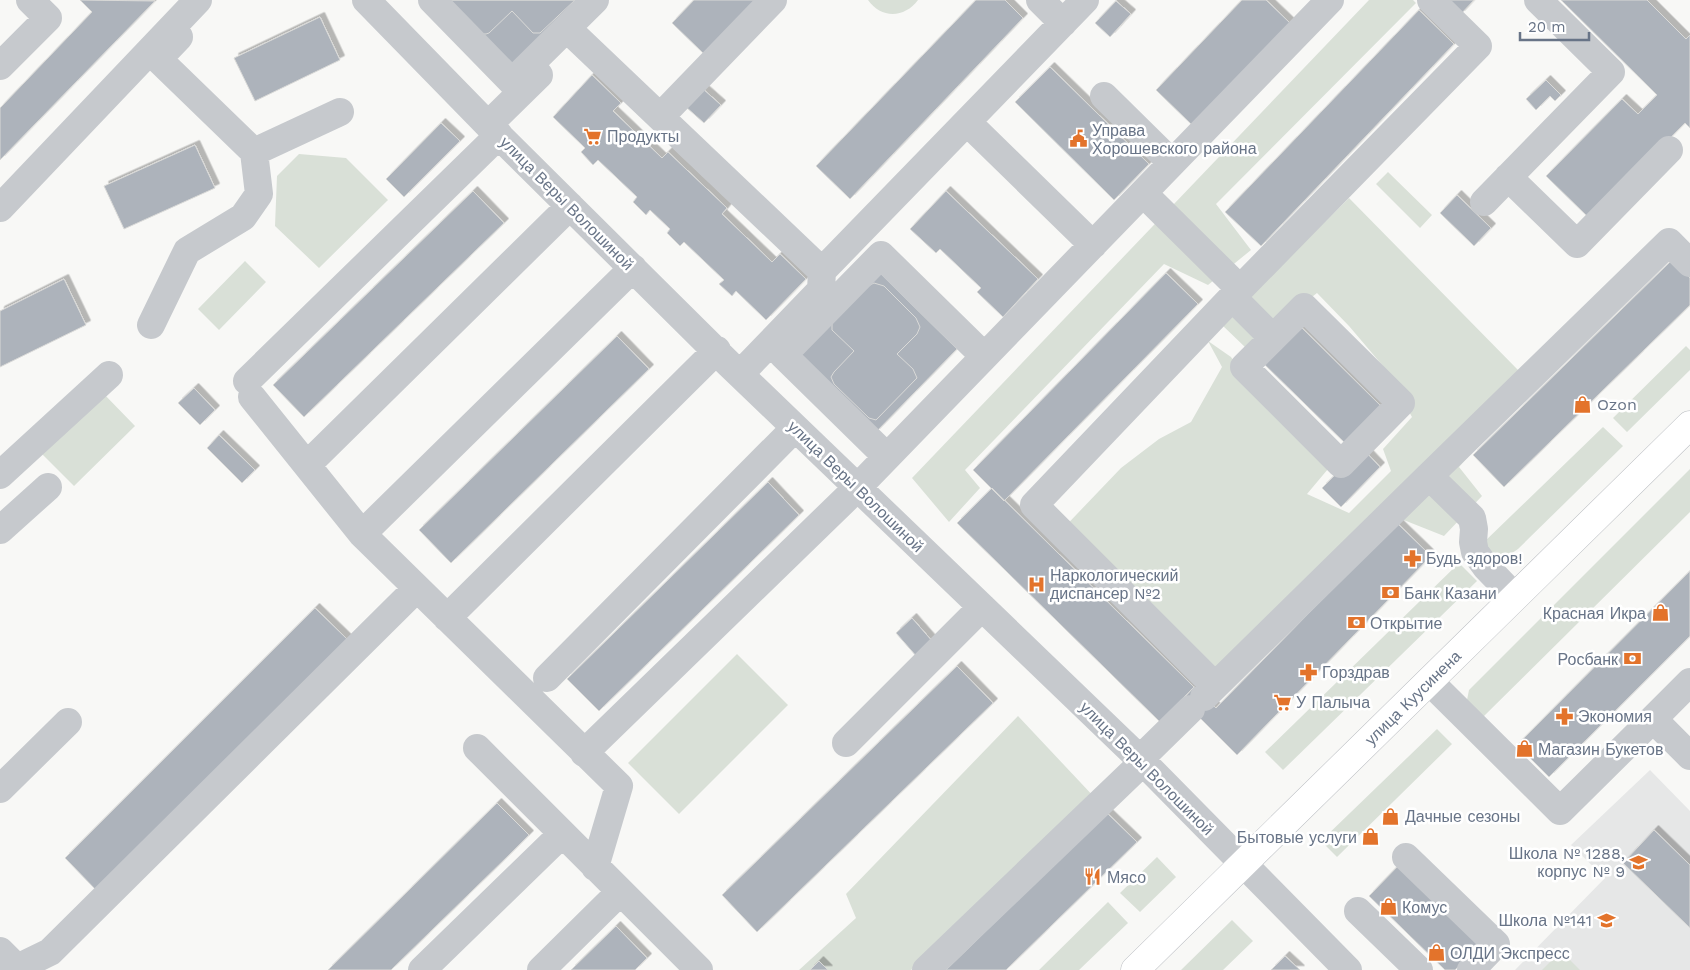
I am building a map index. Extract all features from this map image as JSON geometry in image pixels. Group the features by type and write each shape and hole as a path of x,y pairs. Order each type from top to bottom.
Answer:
{"main road":[{"name":"улица Куусинена","path":"1135,970 1690,425"}],"street":[{"path":"0,66 48,18 30,0"},
{"path":"0,208 198,0"},
{"path":"151,325 187,251 243,217 259,194 254,152 158,59 214,0"},
{"path":"432,0 517,87"},
{"path":"595,0 517,87 493,130 250,389 362,534 619,786 595,867"},
{"path":"517,87 577,38 615,0"},
{"path":"660,117 773,0"},
{"path":"1040,0 1063,22"},
{"path":"740,374 821,290 822,271 1085,0"},
{"path":"584,753 857,488 881,451 979,351 1093,245 1330,0"},
{"path":"1203,697 1034,505 1236,293 1478,46 1431,0"},
{"path":"1484,202 1611,72 1538,0"},
{"name":"улица Веры Волошиной","path":"376,3 493,130 795,428 1141,760 1348,970"},
{"path":"577,38 822,271"},
{"path":"1104,96 1172,163"},
{"path":"254,152 340,112"},
{"path":"967,122 1093,245"},
{"path":"1508,177 1577,244 1669,150"},
{"path":"1143,193 1236,293 1273,338"},
{"path":"307,465 570,206"},
{"path":"926,970 1669,242 1690,264"},
{"path":"881,451 783,355 881,255 979,351"},
{"path":"362,534 633,268"},
{"path":"1304,307 1401,403 1342,464 1244,367 1273,338 1304,307"},
{"path":"447,618 717,350"},
{"path":"0,530 39,494 2,474 109,375"},
{"path":"547,678 795,428"},
{"path":"1430,476 1472,518 1475,552 1486,567 1514,596"},
{"path":"12,963 50,952 417,588"},
{"path":"846,743 982,607"},
{"path":"1429,681 1560,811 1690,682"},
{"path":"1653,719 1690,756"},
{"path":"0,789 68,722"},
{"path":"477,748 620,892 689,967"},
{"path":"422,970 562,834"},
{"path":"1406,857 1496,944 1471,970"},
{"path":"541,970 620,892"},
{"path":"1358,911 1419,970"}],"shaded area":[{"path":"868,0 918,0 907,10 893,14 879,11"},
{"path":"1369,0 1413,0 1416,3 1216,204 1251,250 1208,285 1164,264 965,470 980,488 949,522 912,478"},
{"path":"299,154 346,158 388,200 319,268 275,226 277,176"},
{"path":"1388,172 1432,215 1420,228 1376,184"},
{"path":"1349,198 1518,370 1523,395 1459,467 1482,496 1444,536 1376,509 1219,696 1055,537 1121,468 1159,439 1191,422 1222,367 1208,341 1231,357 1254,392 1328,469 1307,494 1349,513 1391,471 1383,449 1412,417 1383,366 1349,326 1317,293 1246,348 1221,324"},
{"path":"245,261 266,282 219,330 198,309"},
{"path":"1686,346 1690,350 1690,370 1627,432 1613,418"},
{"path":"102,392 135,426 74,486 41,453"},
{"path":"1603,427 1623,446 1518,549 1507,555 1499,556 1487,549 1482,544"},
{"path":"1690,469 1690,512 1483,717 1467,700 1469,690"},
{"path":"1459,563 1477,581 1283,770 1265,752"},
{"path":"737,654 788,705 679,814 628,763"},
{"path":"1018,716 1096,799 911,970 799,970 856,918 846,894"},
{"path":"1437,729 1452,744 1337,857 1321,841"},
{"path":"1650,770 1690,811 1690,970 1515,970 1605,878 1571,845"},
{"path":"1157,857 1176,877 1140,912 1120,893"},
{"path":"1108,902 1128,923 1079,970 1039,970"},
{"path":"1232,920 1253,941 1223,970 1181,970"},
{"path":"1561,951 1580,970 1542,970"}],"building":[{"path":"80,0 155,1 0,160 0,108 92,12"},
{"path":"440,0 585,0 510,73"},
{"path":"449,0 575,0 540,33 533,33 512,11 489,33 483,34"},
{"path":"694,0 756,0 704,54 672,23"},
{"path":"976,0 1005,0 1023,18 850,199 816,166"},
{"path":"1242,0 1266,0 1291,24 1193,126 1156,90"},
{"path":"1445,0 1474,0 1460,15"},
{"path":"1561,0 1647,0 1686,39 1690,35 1690,128 1685,123 1590,219 1546,176 1622,99 1638,114 1657,95"},
{"path":"1116,1 1131,14 1110,37 1095,23"},
{"path":"1419,10 1454,44 1261,246 1225,212"},
{"path":"320,17 340,60 255,101 234,58"},
{"path":"1050,67 1149,164 1114,200 1015,102"},
{"path":"592,75 621,103 613,111 662,158 668,152 727,208 722,214 772,262 780,254 806,279 766,320 736,291 732,296 719,284 724,280 684,242 680,246 667,233 670,229 650,210 646,215 633,202 637,197 598,160 593,165 581,152 585,148 553,117"},
{"path":"1546,80 1561,95 1555,101 1550,96 1536,110 1526,99"},
{"path":"703,89 721,105 704,123 686,107"},
{"path":"441,123 460,141 404,197 386,179"},
{"path":"195,145 215,188 124,229 104,186"},
{"path":"473,191 504,223 304,417 273,385"},
{"path":"946,191 1038,279 1003,317 977,292 981,288 940,249 936,253 910,229"},
{"path":"1457,195 1491,228 1474,246 1440,213"},
{"path":"1672,260 1690,278 1690,305 1504,487 1473,455"},
{"path":"875,268 957,349 875,433 793,353"},
{"path":"1166,273 1198,304 1004,501 973,470"},
{"path":"64,279 86,325 0,367 0,311"},
{"path":"874,283 884,286 916,318 920,327 917,334 897,354 913,369 917,378 876,420 869,418 834,384 831,377 854,351 832,330 832,323"},
{"path":"1298,324 1385,410 1349,447 1261,361"},
{"path":"617,336 649,369 451,563 419,530"},
{"path":"194,388 215,410 200,425 178,403"},
{"path":"219,435 255,470 242,483 207,448"},
{"path":"1362,448 1380,467 1341,507 1322,488"},
{"path":"768,482 799,515 599,711 567,679"},
{"path":"992,488 1194,687 1160,722 957,523"},
{"path":"1397,523 1431,556 1237,755 1182,700 1194,687 1216,708"},
{"path":"1690,571 1690,636 1549,777 1517,745"},
{"path":"315,608 348,640 97,891 65,858"},
{"path":"912,618 933,642 917,657 896,633"},
{"path":"957,666 993,703 757,932 722,895"},
{"path":"497,803 529,835 508,856 391,970 328,970"},
{"path":"1107,813 1137,842 1006,970 946,970"},
{"path":"1654,830 1690,865 1690,928 1623,863"},
{"path":"1399,865 1480,944 1455,970 1445,970 1369,896"},
{"path":"616,926 647,958 635,970 571,970"},
{"path":"1285,956 1300,970 1271,970"},
{"path":"819,961 828,970 810,970"}],"place":[{"name":"Продукты","path":"593,136"},
{"name":"Управа Хорошевского района","path":"1078,139"},
{"name":"Ozon","path":"1583,404"},
{"name":"Будь здоров!","path":"1412,558"},
{"name":"Наркологический диспансер №2","path":"1036,584"},
{"name":"Банк Казани","path":"1390,593"},
{"name":"Красная Икра","path":"1660,613"},
{"name":"Открытие","path":"1356,623"},
{"name":"Росбанк","path":"1632,659"},
{"name":"Горздрав","path":"1308,672"},
{"name":"У Палыча","path":"1282,702"},
{"name":"Экономия","path":"1564,716"},
{"name":"Магазин Букетов","path":"1524,749"},
{"name":"Дачные сезоны","path":"1391,816"},
{"name":"Бытовые услуги","path":"1371,837"},
{"name":"Школа № 1288, корпус № 9","path":"1639,862"},
{"name":"Мясо","path":"1093,877"},
{"name":"Комус","path":"1388,907"},
{"name":"Школа №141","path":"1606,920"},
{"name":"ОЛДИ Экспресс","path":"1436,953"}]}
